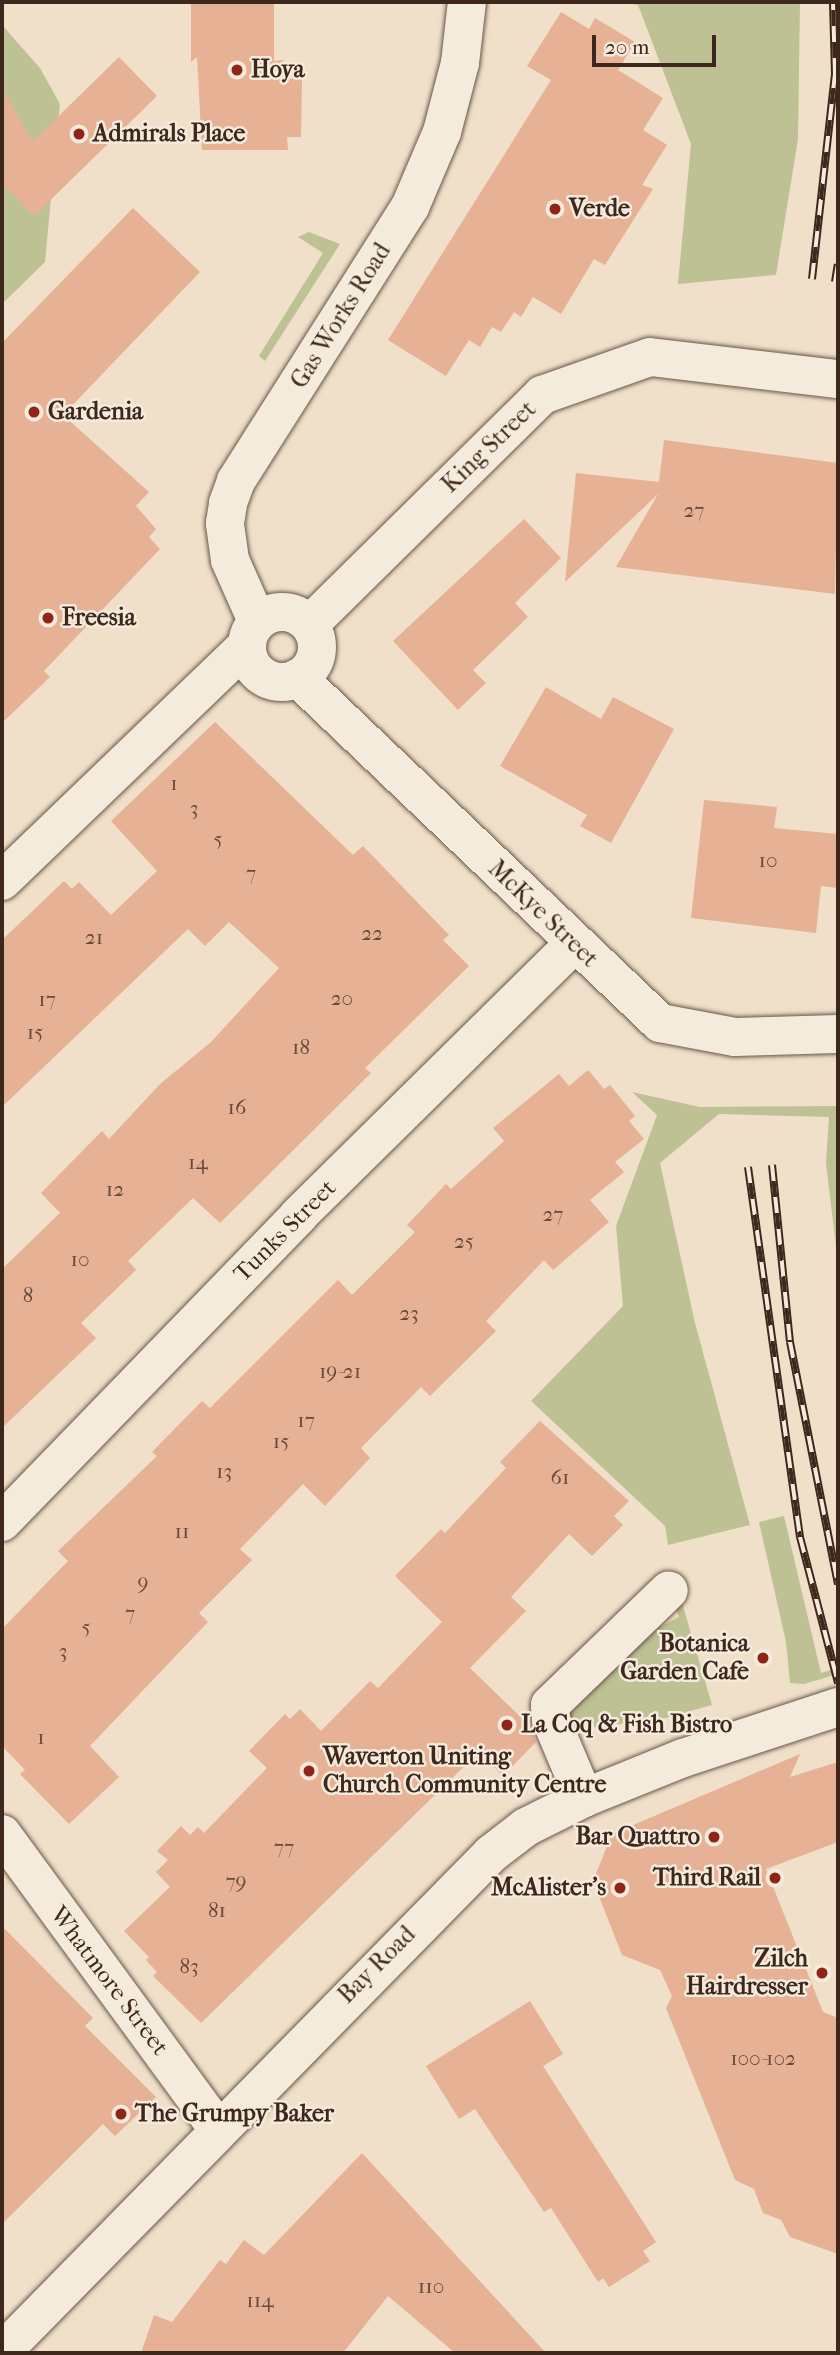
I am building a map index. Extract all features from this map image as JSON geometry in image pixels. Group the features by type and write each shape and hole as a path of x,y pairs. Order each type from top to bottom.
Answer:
{"street":[{"name":"Gas Works Road","path":"252,633 230,560 225,523 228,503 236,481 410,207 442,132 460,62 467,2"},
{"name":"King Street","path":"310,624 542,395 650,357 838,379"},
{"path":"2,881 252,633 278,611 290,612 310,624 317,654 298,678 274,681 262,676 248,657 252,633"},
{"name":"McKye Street","path":"298,678 574,944 660,1023 735,1037 838,1034"},
{"name":"Tunks Street","path":"2,1522 299,1215 574,944"},
{"path":"584,1798 551,1720 550,1705 669,1590"},
{"name":"Bay Road","path":"2,2351 462,1879 526,1827 584,1798 838,1707"},
{"name":"Whatmore Street","path":"2,1834 217,2128"}],"green space":[{"path":"618,2 800,2 798,139 776,275 678,284 691,144 638,5"},
{"path":"2,25 40,68 60,104 45,262 2,304"},
{"path":"309,232 340,244 265,361 259,356 323,253 298,237"},
{"path":"632,1092 700,1107 838,1106 838,1263 826,1163 829,1117 719,1114 660,1163 695,1323 750,1525 668,1545 665,1526 531,1401 623,1306 616,1226 657,1115"},
{"path":"784,1516 821,1673 838,1668 838,1674 804,1684 790,1683 786,1642 759,1522"},
{"path":"678,1589 712,1705 648,1723 618,1724 602,1730 567,1717 564,1697 640,1637 679,1617 672,1596"}],"building":[{"name":"Hoya","path":"191,2 274,2 274,61 283,60 283,78 302,79 301,137 287,137 288,150 202,150 197,57 191,62"},
{"name":"Verde","path":"561,12 589,29 595,18 635,42 618,70 663,98 643,130 667,145 642,185 653,189 605,265 594,259 561,314 533,297 521,317 514,312 501,332 492,327 480,347 469,340 446,376 388,340 551,80 527,66"},
{"name":"Admirals Place","path":"119,57 157,96 34,216 2,183 2,87 32,142"},
{"path":"133,208 200,272 63,415 149,492 136,506 156,529 149,537 160,549 44,671 50,677 2,723 2,343"},
{"path":"664,440 838,463 835,594 616,567 658,494 565,582 576,473 659,482"},
{"path":"524,519 561,558 515,603 528,617 473,670 486,683 458,710 393,641"},
{"path":"546,687 601,719 613,697 674,729 611,843 580,826 587,815 500,766"},
{"path":"215,722 353,855 363,846 449,935 443,940 469,966 365,1068 371,1073 220,1223 193,1198 128,1261 136,1270 81,1323 96,1338 2,1428 2,1269 60,1213 41,1193 102,1131 109,1139 160,1084 211,1042 279,968 229,922 205,946 188,929 2,1107 2,940 64,881 72,889 79,882 111,915 157,871 111,821"},
{"path":"704,800 777,807 774,828 838,834 838,888 821,886 816,933 691,918"},
{"path":"588,1070 604,1089 610,1085 635,1116 629,1121 644,1139 615,1162 624,1172 590,1200 609,1222 553,1270 544,1260 486,1321 496,1331 430,1396 421,1387 361,1448 370,1458 325,1506 303,1484 240,1549 252,1560 199,1613 208,1622 90,1746 119,1777 69,1824 20,1774 25,1770 2,1746 2,1629 68,1561 58,1551 157,1456 152,1452 202,1401 210,1408 338,1280 352,1295 415,1232 407,1225 446,1184 451,1189 504,1141 493,1128 559,1074 569,1086"},
{"path":"540,1421 629,1501 614,1516 623,1525 592,1556 569,1534 511,1597 526,1611 470,1668 530,1726 536,1742 503,1776 479,1752 201,2023 153,1976 157,1972 146,1960 149,1957 124,1931 170,1887 156,1872 168,1860 157,1851 181,1826 190,1835 198,1827 204,1833 267,1768 249,1751 285,1714 290,1719 300,1709 321,1731 370,1681 378,1688 442,1622 395,1576 441,1529 445,1533 506,1468 500,1462"},
{"path":"800,1754 790,1777 838,1762 838,1842 766,1869 823,2012 838,2018 838,2254 790,2237 781,2220 763,2213 754,2189 735,2180 666,2008 672,1996 660,1970 622,1955 593,1881 612,1834"},
{"path":"2,1926 93,2018 85,2026 156,2097 115,2136 103,2124 2,2224"},
{"path":"530,2001 563,2054 543,2066 656,2242 643,2251 650,2261 609,2287 603,2278 598,2282 551,2208 544,2212 475,2109 459,2119 426,2066"},
{"path":"362,2153 546,2353 455,2353 388,2296 343,2353 141,2353 154,2315 172,2322 220,2260 226,2264 244,2240 264,2255"}],"railway":[{"path":"812,279 835,74 833,2"},
{"path":"835,282 838,264"},
{"path":"772,1165 790,1342 838,1584"},
{"path":"748,1167 800,1537 838,1683"}],"place":[{"name":"Hoya","path":"237,70"},
{"name":"Admirals Place","path":"79,134"},
{"name":"Verde","path":"555,209"},
{"name":"Gardenia","path":"34,412"},
{"name":"Freesia","path":"48,618"},
{"name":"Botanica Garden Cafe","path":"763,1658"},
{"name":"La Coq & Fish Bistro","path":"507,1725"},
{"name":"Waverton Uniting Church Community Centre","path":"309,1771"},
{"name":"Bar Quattro","path":"714,1837"},
{"name":"Third Rail","path":"775,1878"},
{"name":"McAlister's","path":"620,1888"},
{"name":"Zilch Hairdresser","path":"822,1973"},
{"name":"The Grumpy Baker","path":"121,2114"}]}
